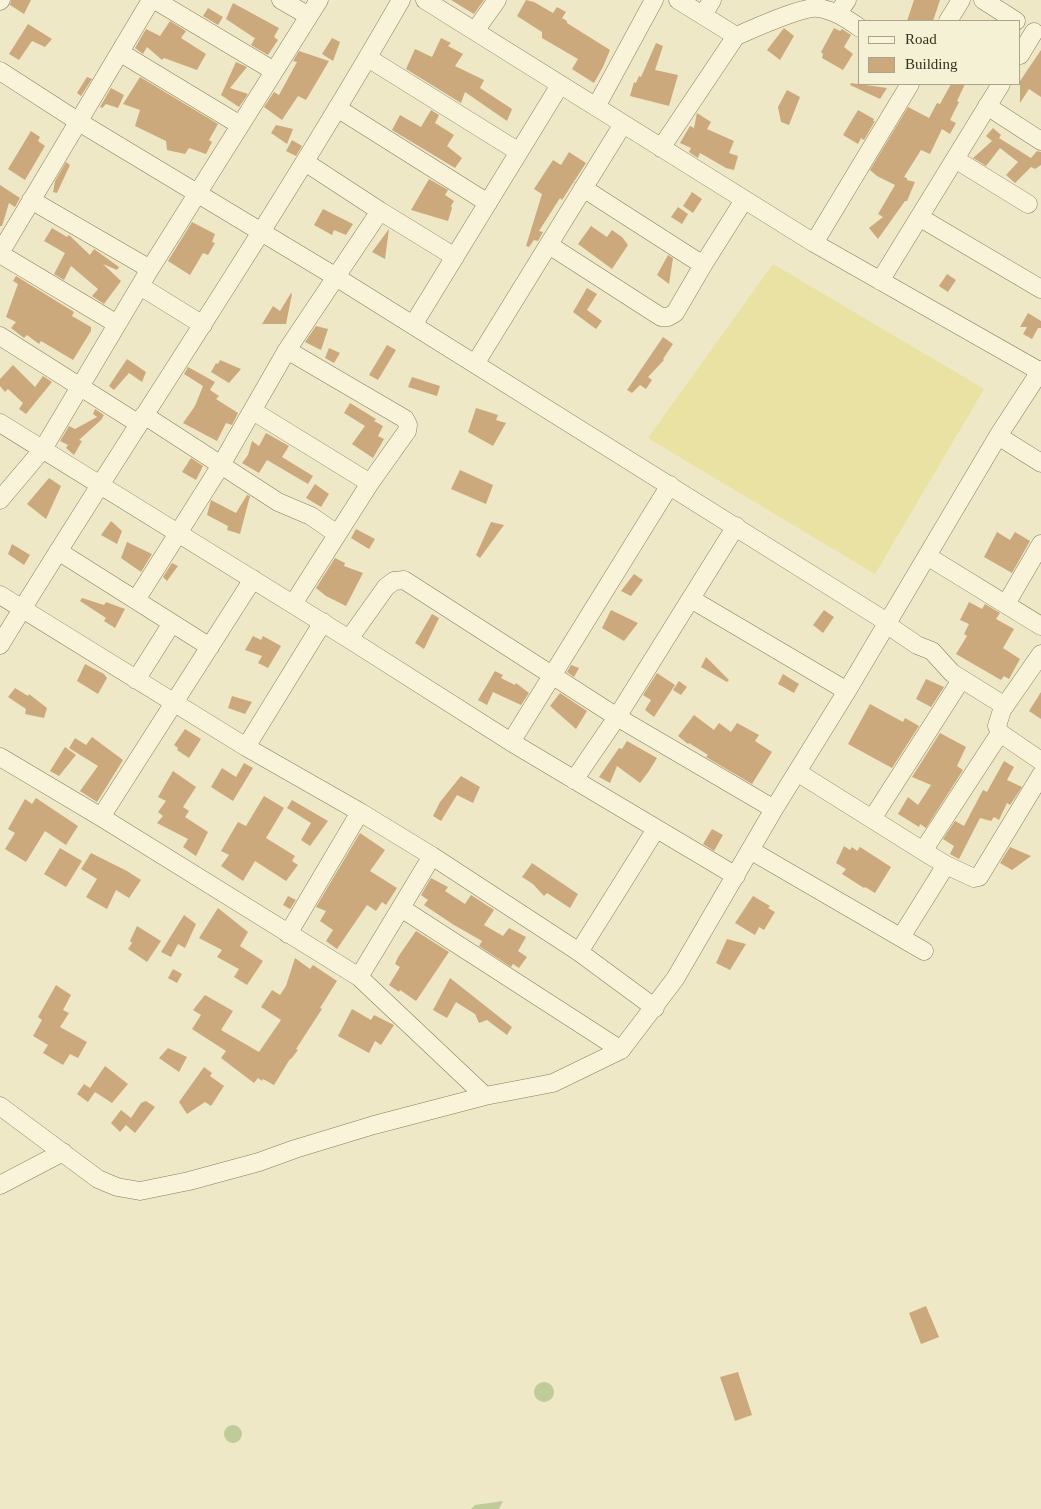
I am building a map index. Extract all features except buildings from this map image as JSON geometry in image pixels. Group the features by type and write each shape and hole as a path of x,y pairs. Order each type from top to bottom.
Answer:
{"street":[{"path":"117,324 0,254 153,0 274,71"},
{"path":"281,0 309,16"},
{"path":"0,500 42,449 150,268 319,0"},
{"path":"0,645 100,484 263,232 401,0"},
{"path":"0,1106 98,1179 117,1187 140,1191 190,1181 259,1162 374,1125 485,1096 553,1083 621,1050 655,1008 675,979 774,809 847,691 998,436 1041,371 814,243 425,0"},
{"path":"475,31 497,0"},
{"path":"596,107 654,0"},
{"path":"678,0 707,8 736,36"},
{"path":"949,20 961,0"},
{"path":"983,0 1014,20"},
{"path":"661,148 736,36 804,10 816,8 842,7 858,26"},
{"path":"1021,53 1032,31"},
{"path":"121,53 240,125"},
{"path":"368,58 519,152"},
{"path":"2,78 263,232 736,526 887,622 892,628 932,651 961,680 1005,706"},
{"path":"413,325 560,85"},
{"path":"814,243 909,85"},
{"path":"880,281 1000,85"},
{"path":"987,106 1041,141"},
{"path":"337,108 488,203"},
{"path":"475,364 623,124"},
{"path":"955,159 1028,204"},
{"path":"305,162 455,257"},
{"path":"582,188 703,265"},
{"path":"31,200 150,268"},
{"path":"549,245 661,316 668,317 675,313 744,200"},
{"path":"136,600 221,465 287,350 380,211"},
{"path":"919,217 1041,289"},
{"path":"140,286 203,325"},
{"path":"0,336 79,386 142,419 221,465 278,502 311,516 337,534"},
{"path":"287,350 405,419 408,425 406,431 370,483 293,604"},
{"path":"253,411 370,483"},
{"path":"0,423 179,532 511,742 736,876"},
{"path":"998,436 1041,464"},
{"path":"511,742 670,486"},
{"path":"574,780 617,717 736,526"},
{"path":"1006,604 1041,544"},
{"path":"58,551 210,647"},
{"path":"927,556 1041,626"},
{"path":"102,817 252,579"},
{"path":"350,639 386,587 394,581 404,580 617,717 774,809"},
{"path":"0,595 246,748 360,812 432,856 579,952 655,1008"},
{"path":"691,599 847,691"},
{"path":"246,748 323,622"},
{"path":"136,680 172,623"},
{"path":"1041,654 1005,706 998,718 997,726 1000,733 1041,761"},
{"path":"872,819 961,680"},
{"path":"923,851 1000,733"},
{"path":"0,757 102,817 359,978 485,1096"},
{"path":"797,772 946,865 974,878 978,877 1041,775"},
{"path":"288,934 360,812"},
{"path":"579,952 656,829"},
{"path":"750,850 924,951"},
{"path":"359,978 432,856"},
{"path":"901,937 946,865"},
{"path":"401,908 621,1050"},
{"path":"0,1185 63,1152"}],"green space":[{"path":"540,1382 548,1382 554,1388 554,1396 548,1402 540,1402 534,1396 534,1388"},
{"path":"233,1425 239,1428 242,1434 239,1440 233,1443 227,1440 224,1434 227,1428"},
{"path":"503,1501 499,1509 471,1509 475,1505"}],"sand":[{"path":"773,264 984,389 875,574 648,438"}]}
